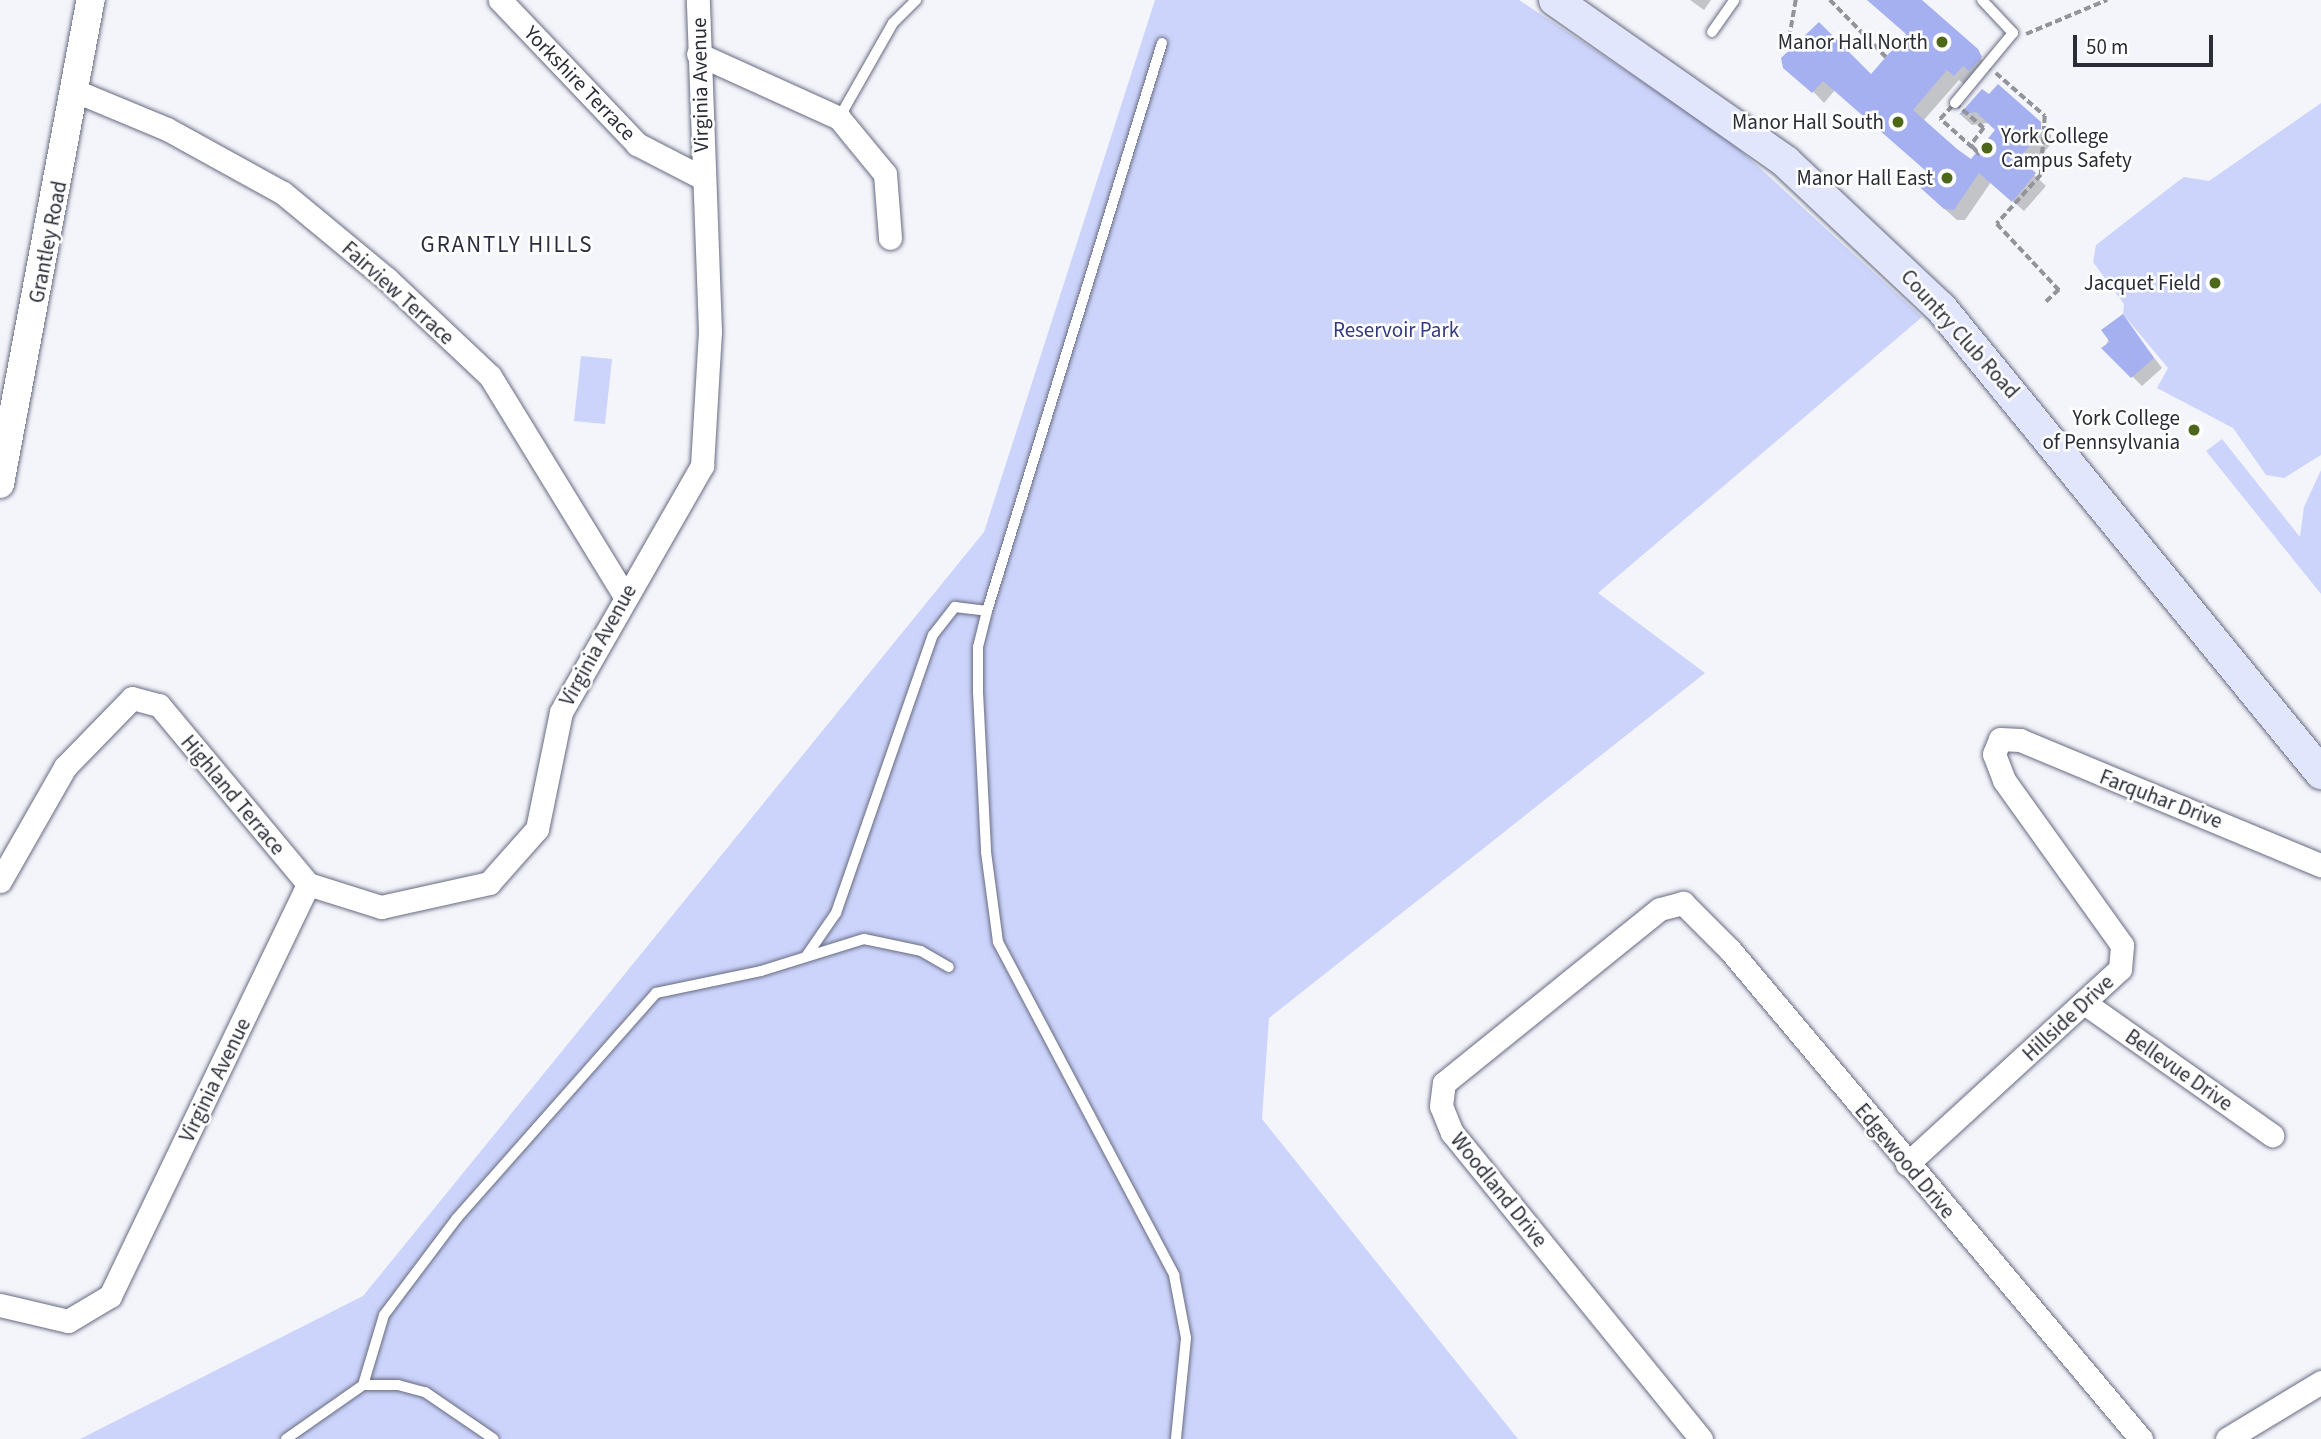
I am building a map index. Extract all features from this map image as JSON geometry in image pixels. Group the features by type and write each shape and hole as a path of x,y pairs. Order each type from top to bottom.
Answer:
{"main road":[{"name":"Country Club Road","path":"1555,0 1786,162 1941,308 2321,773"}],"street":[{"name":"Grantley Road","path":"0,484 78,92 92,0"},
{"name":"Yorkshire Terrace","path":"499,0 637,144 702,178"},
{"name":"Virginia Avenue","path":"10,1309 68,1321 110,1296 308,884 381,907 489,883 537,830 561,712 625,596 702,466 709,332 698,0"},
{"path":"698,54 839,118 885,174 890,238"},
{"name":"Fairview Terrace","path":"78,92 167,129 283,193 387,279 490,376 625,596"},
{"name":"Highland Terrace","path":"0,881 65,767 132,698 159,705 308,884"},
{"name":"Farquhar Drive","path":"2000,739 2020,740 2321,865"},
{"name":"Hillside Drive","path":"1906,1164 2086,1004 2120,969 2122,945 2004,780 1994,754 2000,739"},
{"name":"Edgewood Drive","path":"1660,909 1683,903 1701,917 1906,1164 2141,1439"},
{"name":"Woodland Drive","path":"1660,909 1444,1083 1441,1106 1452,1133 1701,1439"},
{"name":"Bellevue Drive","path":"2086,1004 2272,1135"},
{"path":"2227,1439 2321,1382"}],"lane":[{"path":"839,118 886,33 916,0"},
{"path":"1712,32 1734,0"},
{"path":"1955,103 2013,33 1982,0"},
{"path":"1162,43 987,611 978,647 978,692 986,852 998,942 1174,1275 1185,1338 1176,1439"},
{"path":"807,955 836,913 933,635 955,607 987,611"},
{"path":"289,1438 363,1385 384,1315 457,1218 640,1005 680,985 761,971 864,940 921,951 949,967"},
{"path":"363,1385 425,1392 494,1439"}],"path":[{"path":"1796,0 1789,40 1797,48"},
{"path":"1830,0 1886,57"},
{"path":"2021,43 2028,32 2106,0"},
{"path":"2003,64 1996,72 2045,116 2047,131 2041,175 1997,224 2059,290 2045,303"},
{"path":"1955,103 1984,128 1971,145 1980,155 1940,119 1955,103"}],"green space":[{"name":"Reservoir Park","path":"1155,0 1519,0 1726,137 1922,317 1598,593 1705,673 1269,1018 1262,1119 1518,1439 80,1439 363,1296 984,532"},
{"name":"Jacquet Field","path":"2321,103 2321,455 2284,478 2266,475 2233,428 2157,388 2168,368 2123,314 2124,304 2093,262 2096,245 2184,177 2209,181"},
{"path":"581,356 612,359 605,424 574,421"},
{"path":"2222,439 2300,537 2304,507 2321,470 2321,594 2206,451"}],"building":[{"path":"1867,0 1922,0 1978,49 1982,57 1969,71 1963,66 1954,76 1947,70 1913,110 1971,159 1995,130 1976,112 1959,115 1982,89 1989,94 1998,84 2041,122 2041,133 2019,158 2036,173 2012,202 1979,173 1954,210 1944,209 1915,183 1926,171 1823,81 1812,93 1783,68 1781,58 1819,22 1871,74 1906,34"},
{"path":"2123,314 2154,358 2131,378 2101,348 2110,342 2101,330"}],"place":[{"name":"Manor Hall North","path":"1942,42"},
{"name":"Manor Hall South","path":"1898,122"},
{"name":"York College Campus Safety","path":"1987,148"},
{"name":"Manor Hall East","path":"1947,178"},
{"name":"Jacquet Field","path":"2215,283"},
{"name":"York College of Pennsylvania","path":"2194,430"}],"district":[{"name":"GRANTLY HILLS","path":"507,245"}]}
